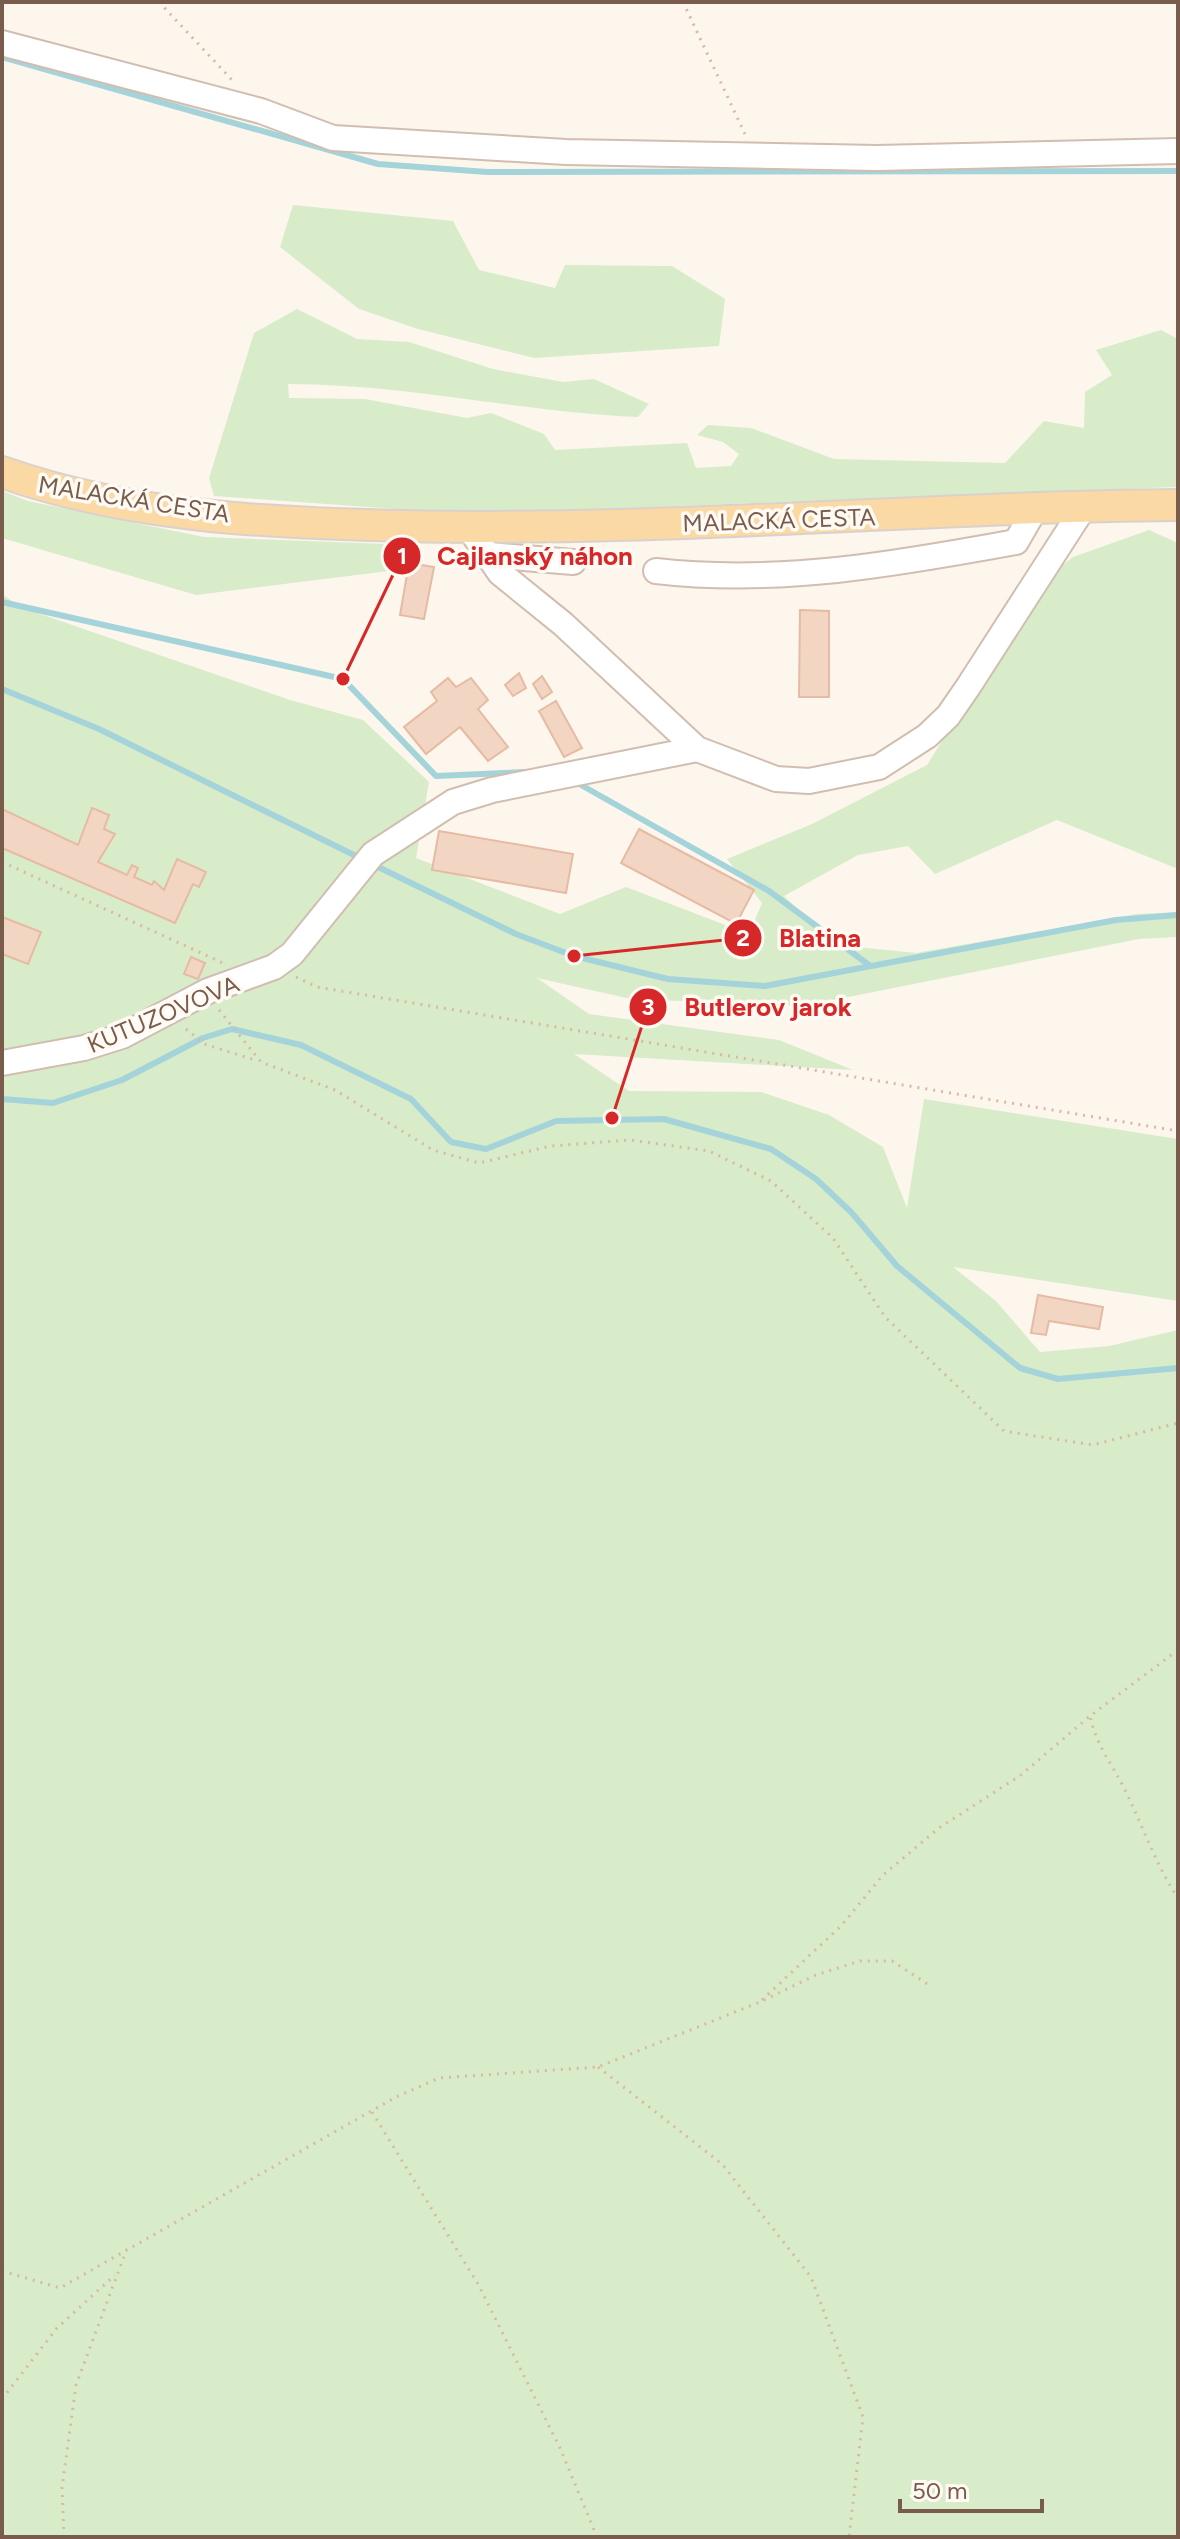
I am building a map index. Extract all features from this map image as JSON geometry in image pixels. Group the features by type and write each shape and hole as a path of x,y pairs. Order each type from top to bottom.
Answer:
{"main road":[{"name":"MALACKÁ CESTA","path":"2,472 78,495 176,511 341,525 469,528 665,525 1178,505"}],"lane":[{"path":"2,43 261,111 333,138 566,152 877,158 1178,151"},
{"path":"469,528 500,573 563,624 697,749 743,768 793,782 879,767 903,754 948,716 1084,507"},
{"path":"656,571 699,576 788,576 892,565 1016,542 1035,509"},
{"path":"488,555 573,562"},
{"name":"KUTUZOVOVA","path":"2,1063 84,1048 122,1036 208,991 274,967 292,954 373,854 429,816 473,795 697,749"}],"path":[{"path":"159,2 261,111"},
{"path":"683,2 755,156"},
{"path":"2,862 251,977"},
{"path":"274,967 317,987 1178,1131"},
{"path":"167,1012 204,1044 335,1090 433,1150 479,1163 551,1146 630,1140 709,1151 771,1181 833,1238 885,1317 1004,1431 1093,1445 1178,1423"},
{"path":"229,1025 261,1062"},
{"path":"760,2002 841,1926 883,1875 939,1828 1021,1775 1090,1716 1178,1650"},
{"path":"1090,1716 1095,1739 1125,1789 1164,1877 1178,1898"},
{"path":"2,2271 60,2288 125,2254 211,2201 439,2078 598,2067 760,2002 816,1975 860,1961 892,1961 929,1985"},
{"path":"598,2067 722,2164 811,2277 863,2417 849,2537"},
{"path":"372,2112 478,2284 560,2448 597,2537"},
{"path":"2,2399 57,2328 115,2275 125,2254"},
{"path":"64,2537 62,2488 76,2385 125,2254"}],"green space":[{"path":"293,205 453,221 479,270 555,288 565,265 672,266 725,299 719,346 534,358 418,329 359,309 280,247"},
{"path":"297,309 357,339 409,342 493,369 563,382 594,379 649,404 638,417 551,410 376,388 288,384 289,398 365,399 467,418 491,413 544,434 555,450 687,443 696,468 731,466 739,454 723,442 697,435 708,425 751,428 834,459 1005,463 1044,421 1084,428 1085,392 1112,375 1096,350 1161,330 1178,339 1177,487 465,514 214,496 209,478 254,333"},
{"path":"2,491 28,501 204,537 413,545 413,568 196,595 2,538"},
{"path":"1149,530 1178,543 1178,869 1057,820 935,874 908,846 858,855 784,896 836,945 916,953 1137,914 1178,912 1178,937 1139,939 803,1006 631,999 537,978 589,1014 779,1040 853,1070 574,1054 629,1091 761,1092 829,1115 883,1147 907,1208 924,1099 1178,1139 1178,1301 953,1267 996,1301 1040,1352 1109,1346 1178,1330 1178,2537 2,2537 2,594 20,607 290,700 363,720 429,782 416,858 560,914 626,887 749,934 762,903 727,859 812,824 927,765 1042,581 1073,557"}],"building":[{"path":"409,563 434,567 424,619 400,615"},
{"path":"800,610 829,611 829,697 799,697"},
{"path":"519,673 526,688 513,696 505,685"},
{"path":"542,676 552,692 542,699 533,684"},
{"path":"448,678 456,687 471,678 488,700 478,709 508,747 488,761 460,727 426,754 404,727 437,701 431,692"},
{"path":"556,701 582,748 564,757 539,711"},
{"path":"92,808 109,815 104,829 115,834 98,862 127,875 132,865 138,868 134,877 152,885 154,881 164,890 177,859 206,872 199,887 193,884 175,923 2,848 2,809 78,845"},
{"path":"639,829 754,890 736,924 621,863"},
{"path":"439,831 573,854 566,893 432,870"},
{"path":"2,917 41,932 28,964 2,954"},
{"path":"191,957 205,963 198,979 184,974"},
{"path":"1038,1295 1103,1307 1099,1329 1049,1321 1046,1335 1031,1333"}],"waterway":[{"path":"2,57 378,164 487,172 1178,171"},
{"path":"2,602 343,679 436,776 524,772"},
{"path":"2,689 99,729 360,858"},
{"path":"581,785 769,891 869,965"},
{"path":"374,865 516,934 574,956 668,979 765,986 1116,920 1178,915"},
{"path":"2,1099 53,1103 122,1080 203,1038 232,1029 301,1045 411,1099 451,1142 486,1149 556,1121 664,1119 771,1149 816,1179 851,1212 897,1266 1020,1368 1058,1379 1178,1368"}],"place":[{"name":"Cajlanský náhon","path":"343,679"},
{"name":"Blatina","path":"574,956"},
{"name":"Butlerov jarok","path":"612,1118"}]}
